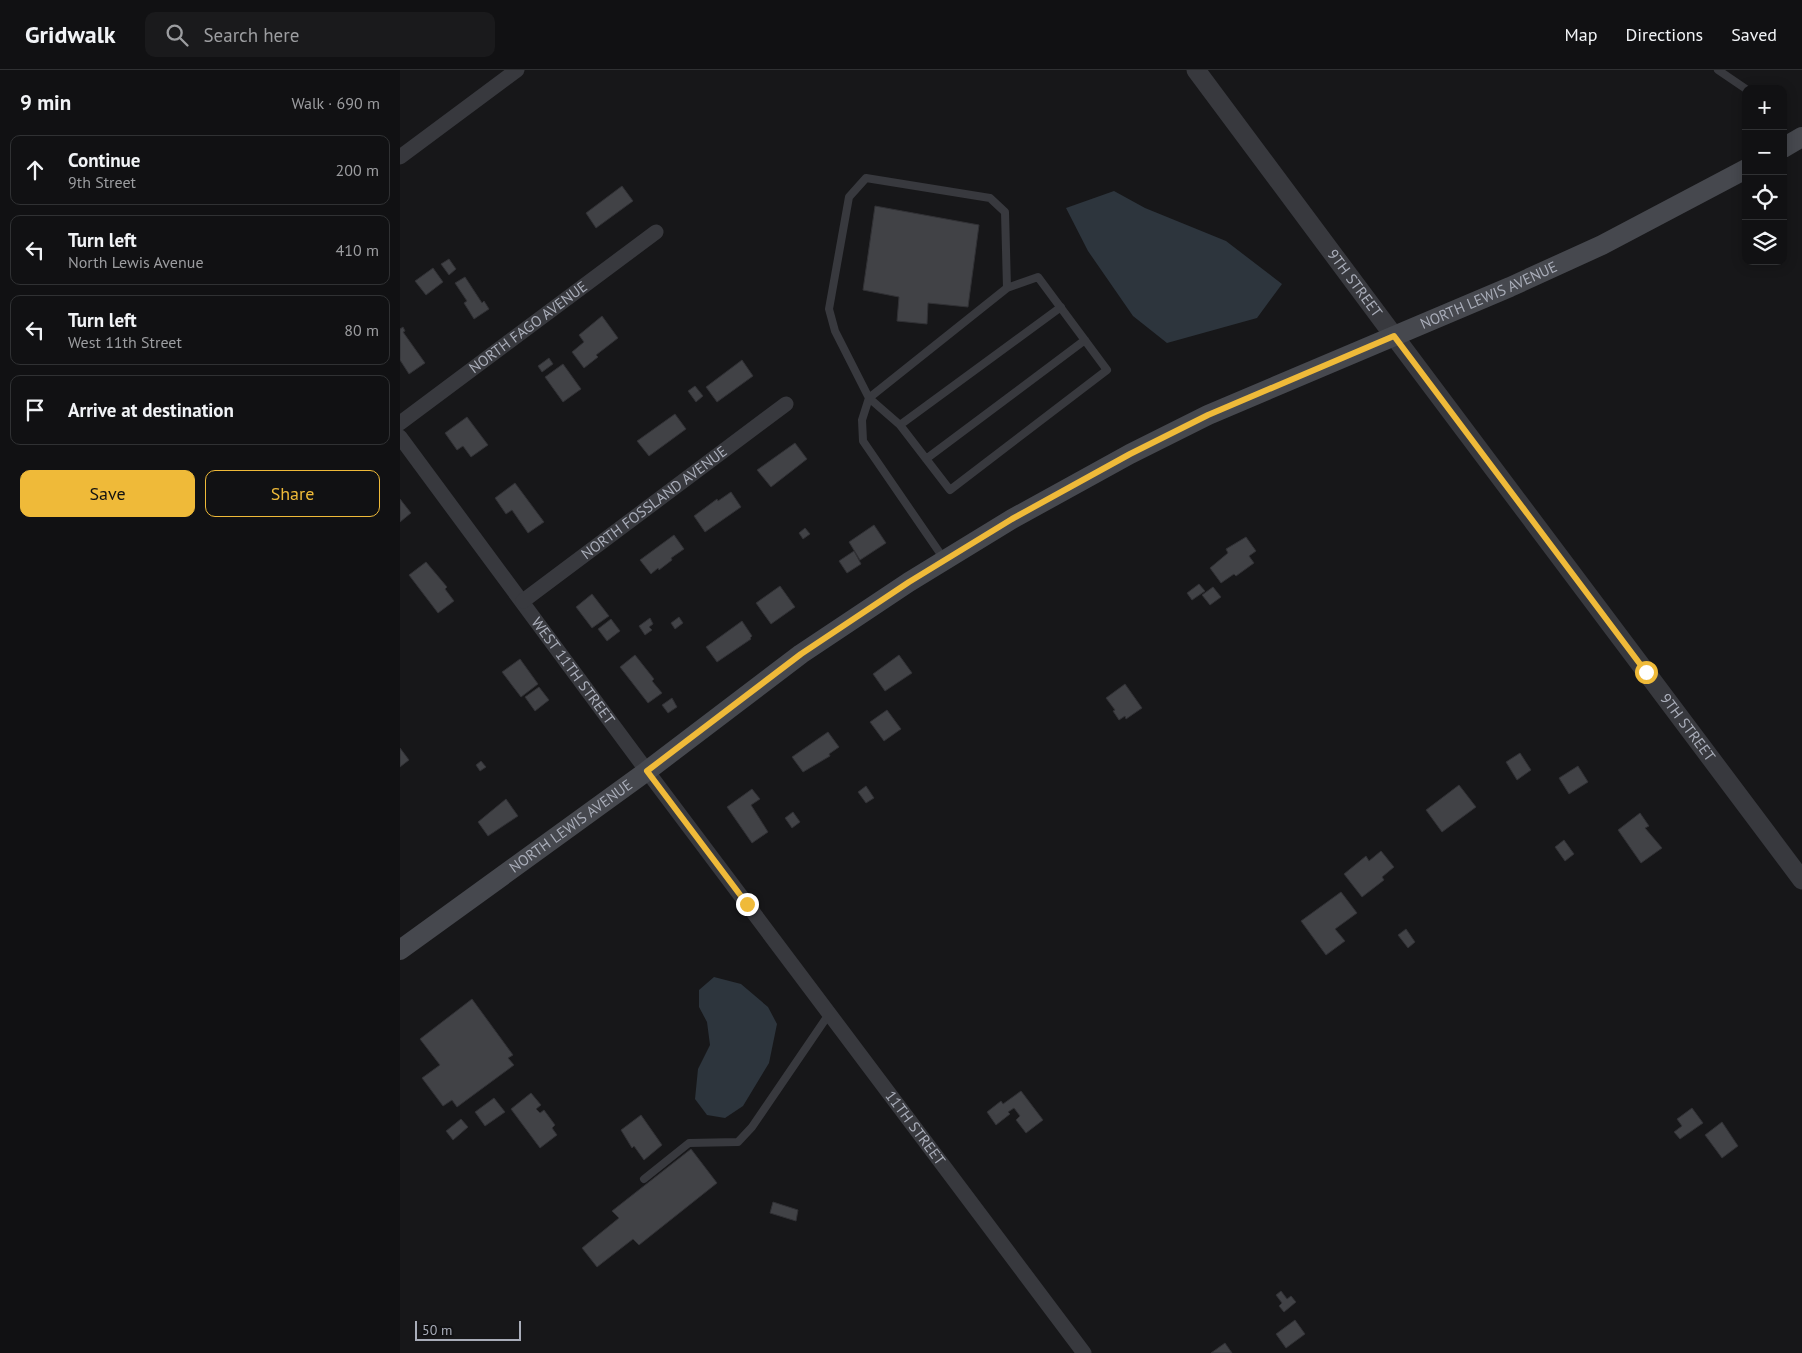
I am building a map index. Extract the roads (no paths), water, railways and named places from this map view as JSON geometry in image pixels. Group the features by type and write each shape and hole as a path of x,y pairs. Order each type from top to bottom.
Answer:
{"main road":[{"path":"1787,145 1802,137"},
{"name":"NORTH LEWIS AVENUE","path":"400,950 647,771 801,654 945,560 1012,519 1130,454 1208,415 1602,246 1742,171"}],"street":[{"path":"400,157 517,70"},
{"name":"9TH STREET","path":"1196,70 1802,880"},
{"name":"NORTH FAGO AVENUE","path":"400,423 656,232"},
{"name":"NORTH FOSSLAND AVENUE","path":"523,601 786,404"},
{"name":"WEST 11TH STREET","path":"400,437 747,904"},
{"name":"11TH STREET","path":"747,904 1084,1353"}],"lane":[{"path":"1718,70 1742,86"},
{"path":"945,560 863,441 862,420 869,398 1007,288 1038,277 1107,370 950,490 900,425 869,398 834,331 829,309 849,196 866,178 990,198 1005,212 1007,288"},
{"path":"900,425 1061,307"},
{"path":"926,459 1085,340"},
{"path":"644,1178 689,1143 738,1142 752,1127 829,1014"}]}
